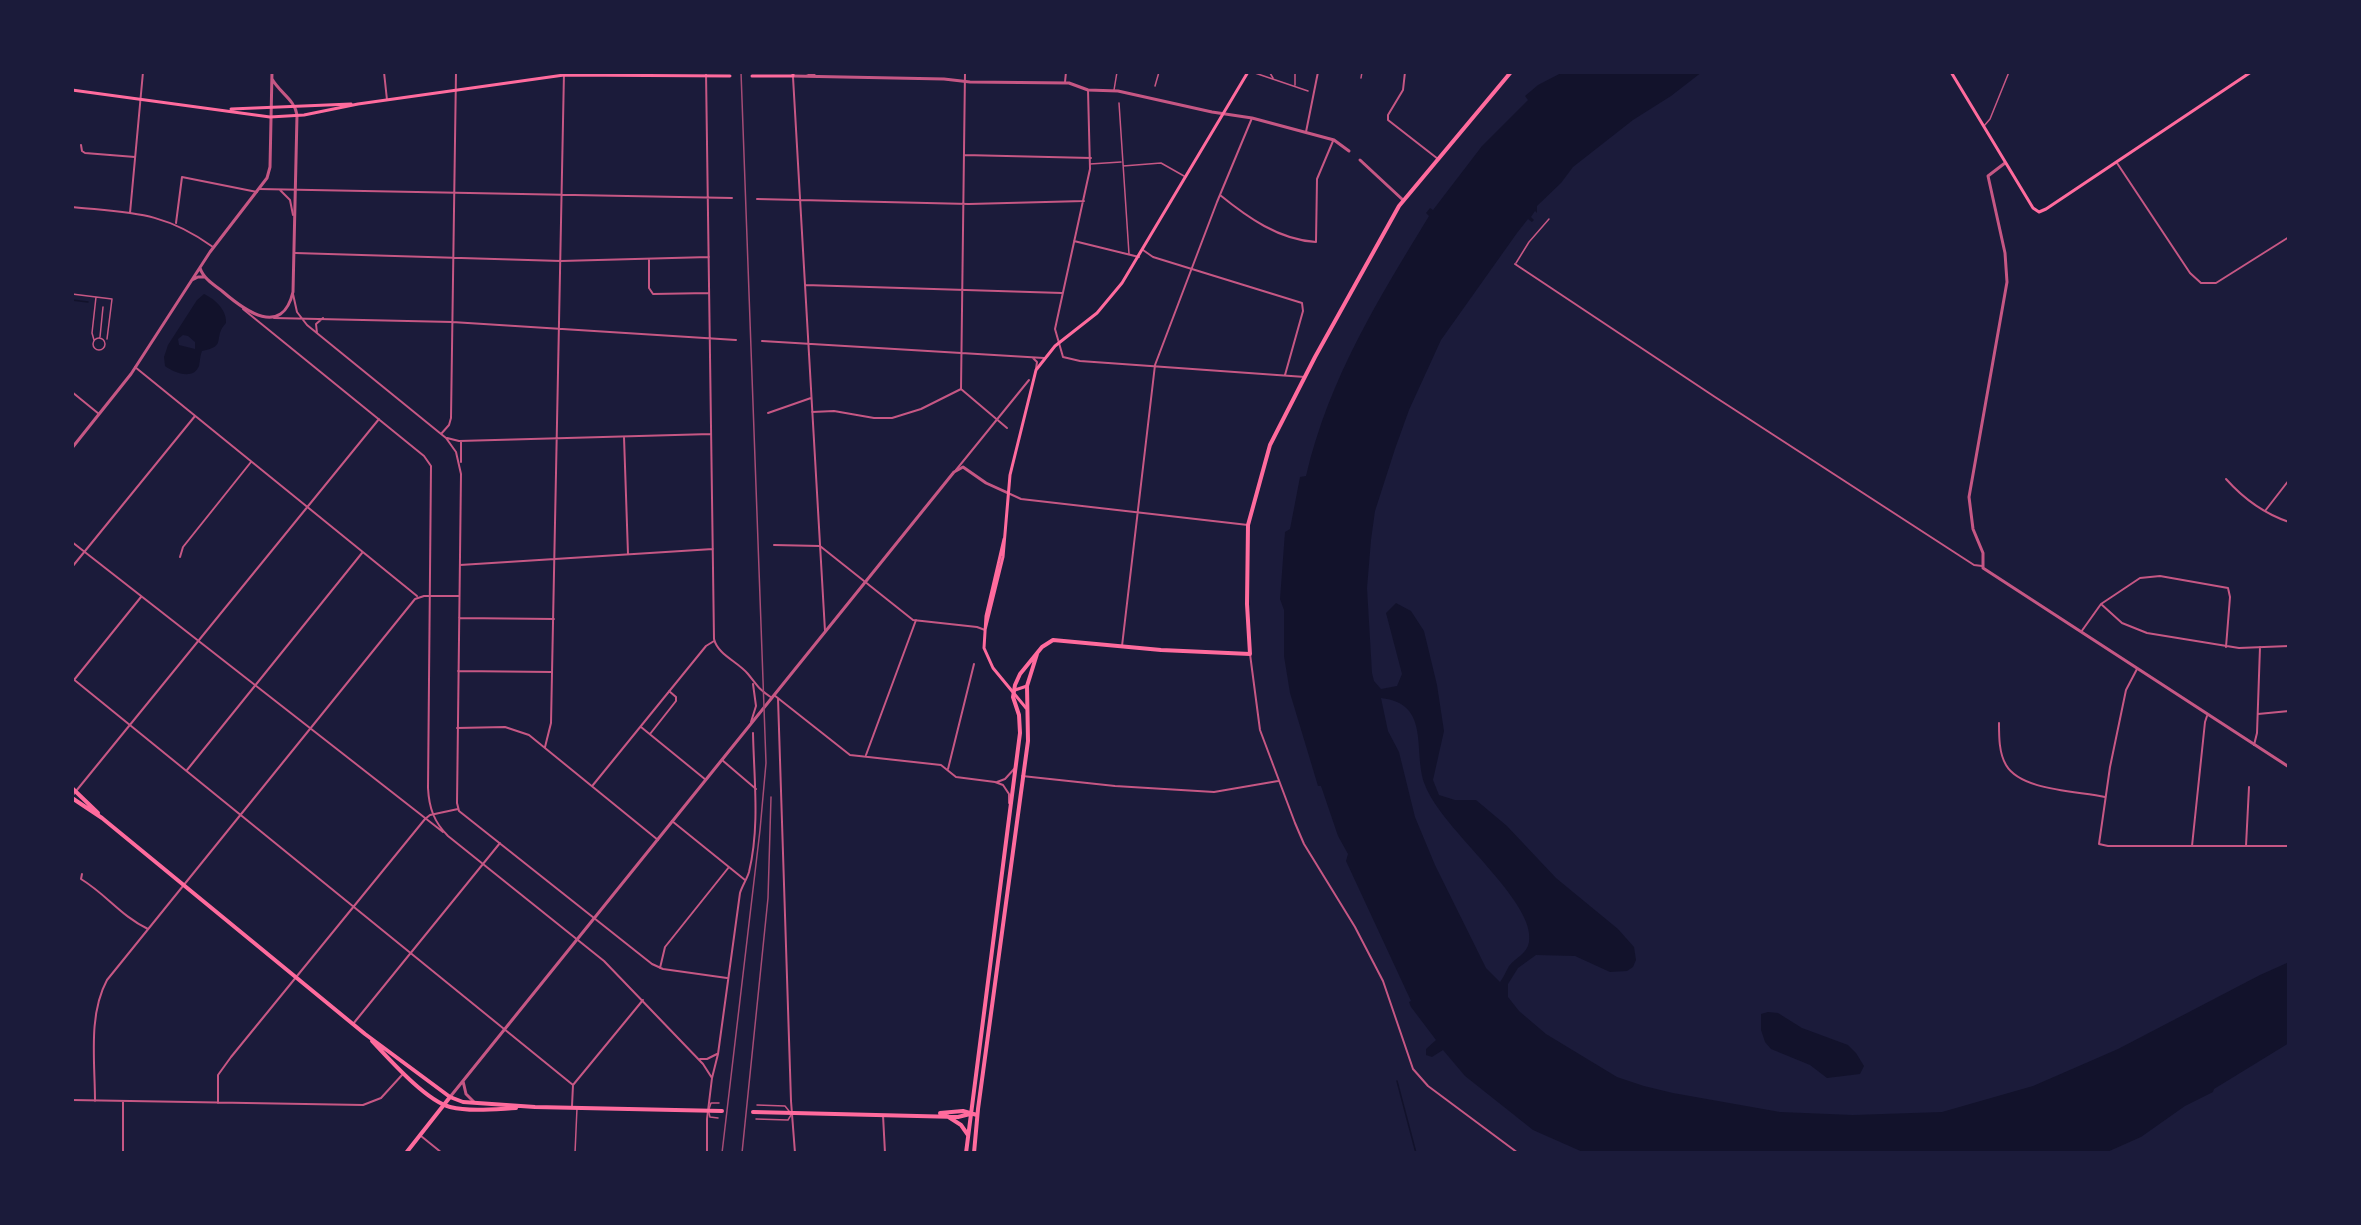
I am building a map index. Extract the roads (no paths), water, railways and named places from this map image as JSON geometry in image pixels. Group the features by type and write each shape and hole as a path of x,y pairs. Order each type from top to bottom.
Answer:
{"main road":[{"path":"1026,708 987,659 984,645 986,616 1004,538 1008,493 1031,380 1044,358 1104,306 1143,250 1222,113 1250,72"},
{"path":"966,1153 1015,768 1020,723 1013,700 1013,690 1020,674 1046,644 1058,639 1161,650 1250,654 1248,525 1270,445 1403,200 1511,72"},
{"path":"1952,72 2005,163 2033,208 2039,212 2251,72"},
{"path":"72,90 226,109 270,117 297,116 358,104 565,73 730,76"},
{"path":"752,76 793,74"},
{"path":"226,109 358,104"},
{"path":"974,1153 977,1115 1028,741 1027,686 1039,651"},
{"path":"1013,690 1027,686"},
{"path":"74,790 102,818"},
{"path":"72,797 102,818 365,1034 450,1097 474,1102 535,1107"},
{"path":"365,1034 404,1073 444,1105 462,1108 535,1107 722,1111"},
{"path":"406,1153 450,1097"},
{"path":"753,1112 883,1115 963,1111 977,1115"},
{"path":"934,1114 963,1116 970,1114"},
{"path":"946,1116 961,1125 968,1136"}],"street":[{"path":"130,213 143,72"},
{"path":"72,448 135,367 213,247 258,190 269,171 272,72"},
{"path":"384,72 387,100"},
{"path":"441,434 451,420 456,72"},
{"path":"805,72 819,76"},
{"path":"961,390 965,72"},
{"path":"1065,82 1066,72"},
{"path":"1113,91 1117,72"},
{"path":"1155,86 1159,72"},
{"path":"1250,72 1308,91"},
{"path":"1295,72 1295,85"},
{"path":"1306,132 1318,72"},
{"path":"1361,78 1362,72"},
{"path":"1404,72 1401,94 1388,117 1390,122 1438,159"},
{"path":"1984,127 1990,120 2009,72"},
{"path":"545,747 551,723 565,73"},
{"path":"1270,73 1274,78"},
{"path":"706,74 714,641 717,648 747,673 758,689 778,698 847,753 855,756 866,755 938,764 956,777 994,782 1005,779 1015,768"},
{"path":"825,631 793,74 944,79 965,82 1065,82 1088,90 1113,91 1252,118 1334,140 1349,151"},
{"path":"272,78 279,91 296,108 297,116 293,292 294,304 300,318 446,438 456,452 461,474"},
{"path":"1088,90 1090,164 1084,201 1055,329 1063,357 1305,377"},
{"path":"1119,103 1129,254"},
{"path":"1122,646 1155,365 1206,229 1252,118"},
{"path":"1220,195 1262,225 1290,237 1316,242 1316,182 1334,140"},
{"path":"81,145 85,153 136,158"},
{"path":"964,155 1090,158"},
{"path":"1360,160 1403,200"},
{"path":"1090,164 1122,162"},
{"path":"2116,162 2190,273 2200,283 2216,283 2289,237"},
{"path":"1123,166 1161,163 1186,177"},
{"path":"2005,163 1988,176 2005,253 2007,282 1969,497 1973,529 1983,553 1982,566 1985,571 2289,767"},
{"path":"176,224 182,177 258,190 272,188 454,194 732,198"},
{"path":"272,188 281,191 289,198 293,208 295,227"},
{"path":"757,199 963,204 1084,201"},
{"path":"72,207 158,217 176,224 213,247"},
{"path":"1550,219 1529,242 1515,264 1715,398 1974,565 1982,566"},
{"path":"1074,241 1139,256"},
{"path":"1143,250 1153,257 1298,301 1304,307 1285,375"},
{"path":"294,253 561,261 709,257"},
{"path":"649,259 649,288 653,294 709,293"},
{"path":"200,267 205,277 387,425 424,456 431,466 428,788 432,814 445,833"},
{"path":"190,281 198,277 205,277"},
{"path":"805,285 1062,292"},
{"path":"270,318 285,311 293,292"},
{"path":"72,294 112,299 107,339"},
{"path":"96,296 92,333 95,348 102,350 106,342 100,338"},
{"path":"100,338 103,307"},
{"path":"241,307 253,314 270,318 452,322 736,340"},
{"path":"319,335 316,326 324,318"},
{"path":"94,340 100,338"},
{"path":"762,341 1044,358"},
{"path":"1033,358 1036,362 1036,370"},
{"path":"135,367 418,597 459,596"},
{"path":"450,1097 996,419 1031,380"},
{"path":"812,412 834,411 874,418 892,418 910,413 961,390"},
{"path":"961,390 1007,428"},
{"path":"72,392 99,414"},
{"path":"768,413 812,398"},
{"path":"72,567 195,416"},
{"path":"72,797 74,790 130,725 378,419"},
{"path":"446,438 461,441 711,434"},
{"path":"624,436 628,554"},
{"path":"458,809 461,441"},
{"path":"180,557 183,547 251,462"},
{"path":"954,472 963,467 986,483 1022,499 1248,525"},
{"path":"2226,478 2244,496 2265,511 2289,522"},
{"path":"2265,511 2289,480"},
{"path":"72,542 445,833 604,961 697,1058 712,1078"},
{"path":"774,545 820,546 909,618 985,630"},
{"path":"460,565 713,549"},
{"path":"186,771 362,553"},
{"path":"2081,632 2101,604 2131,582 2146,576 2160,576 2224,585 2229,589 2226,647"},
{"path":"141,597 73,679 410,955 573,1085"},
{"path":"95,1101 96,1018 99,999 107,980 418,597"},
{"path":"2101,604 2122,623 2141,632 2226,647 2289,646"},
{"path":"459,618 554,619"},
{"path":"866,755 916,620"},
{"path":"592,786 706,646 714,641"},
{"path":"2254,745 2257,738 2259,714 2260,647"},
{"path":"1250,654 1258,724 1279,781 1304,844 1355,927 1386,989 1409,1062 1418,1077 1518,1153"},
{"path":"948,771 974,664"},
{"path":"2137,669 2126,690 2105,796 2099,840 2102,845 2289,846"},
{"path":"458,671 552,672"},
{"path":"748,726 756,706 752,681"},
{"path":"650,734 676,701 676,697 669,691"},
{"path":"778,698 795,1153"},
{"path":"2259,714 2289,711"},
{"path":"2192,846 2205,722 2208,715"},
{"path":"1998,723 2002,757 2017,776 2034,784 2105,796"},
{"path":"640,726 706,780"},
{"path":"457,728 513,729 529,735 658,840"},
{"path":"707,1153 708,1110 727,978 740,893 751,861 757,790 753,733"},
{"path":"722,760 757,790"},
{"path":"1022,776 1115,786 1214,792 1279,781"},
{"path":"994,782 1007,790 1010,806"},
{"path":"2246,846 2249,787"},
{"path":"218,1103 218,1078 221,1069 425,819 432,814 458,809 652,964 660,968 727,978"},
{"path":"672,821 746,880"},
{"path":"353,1024 500,843"},
{"path":"660,968 665,947 729,867"},
{"path":"82,874 81,879 104,895 126,917 148,929"},
{"path":"575,1153 573,1085 643,1000"},
{"path":"697,1058 707,1059 718,1053"},
{"path":"72,1100 366,1104 383,1096 404,1073"},
{"path":"463,1080 466,1094 474,1102"},
{"path":"123,1102 123,1153"},
{"path":"718,1118 710,1117 708,1110 711,1103 719,1103"},
{"path":"758,1105 785,1106 792,1113"},
{"path":"756,1119 788,1120 792,1113"},
{"path":"883,1115 885,1153"},
{"path":"421,1136 442,1153"}],"waterway":[{"path":"72,300 88,302"},
{"path":"1397,1081 1416,1153"}],"railway":[{"path":"722,1153 766,763 741,72"},
{"path":"742,1153 768,898 771,797"}]}
